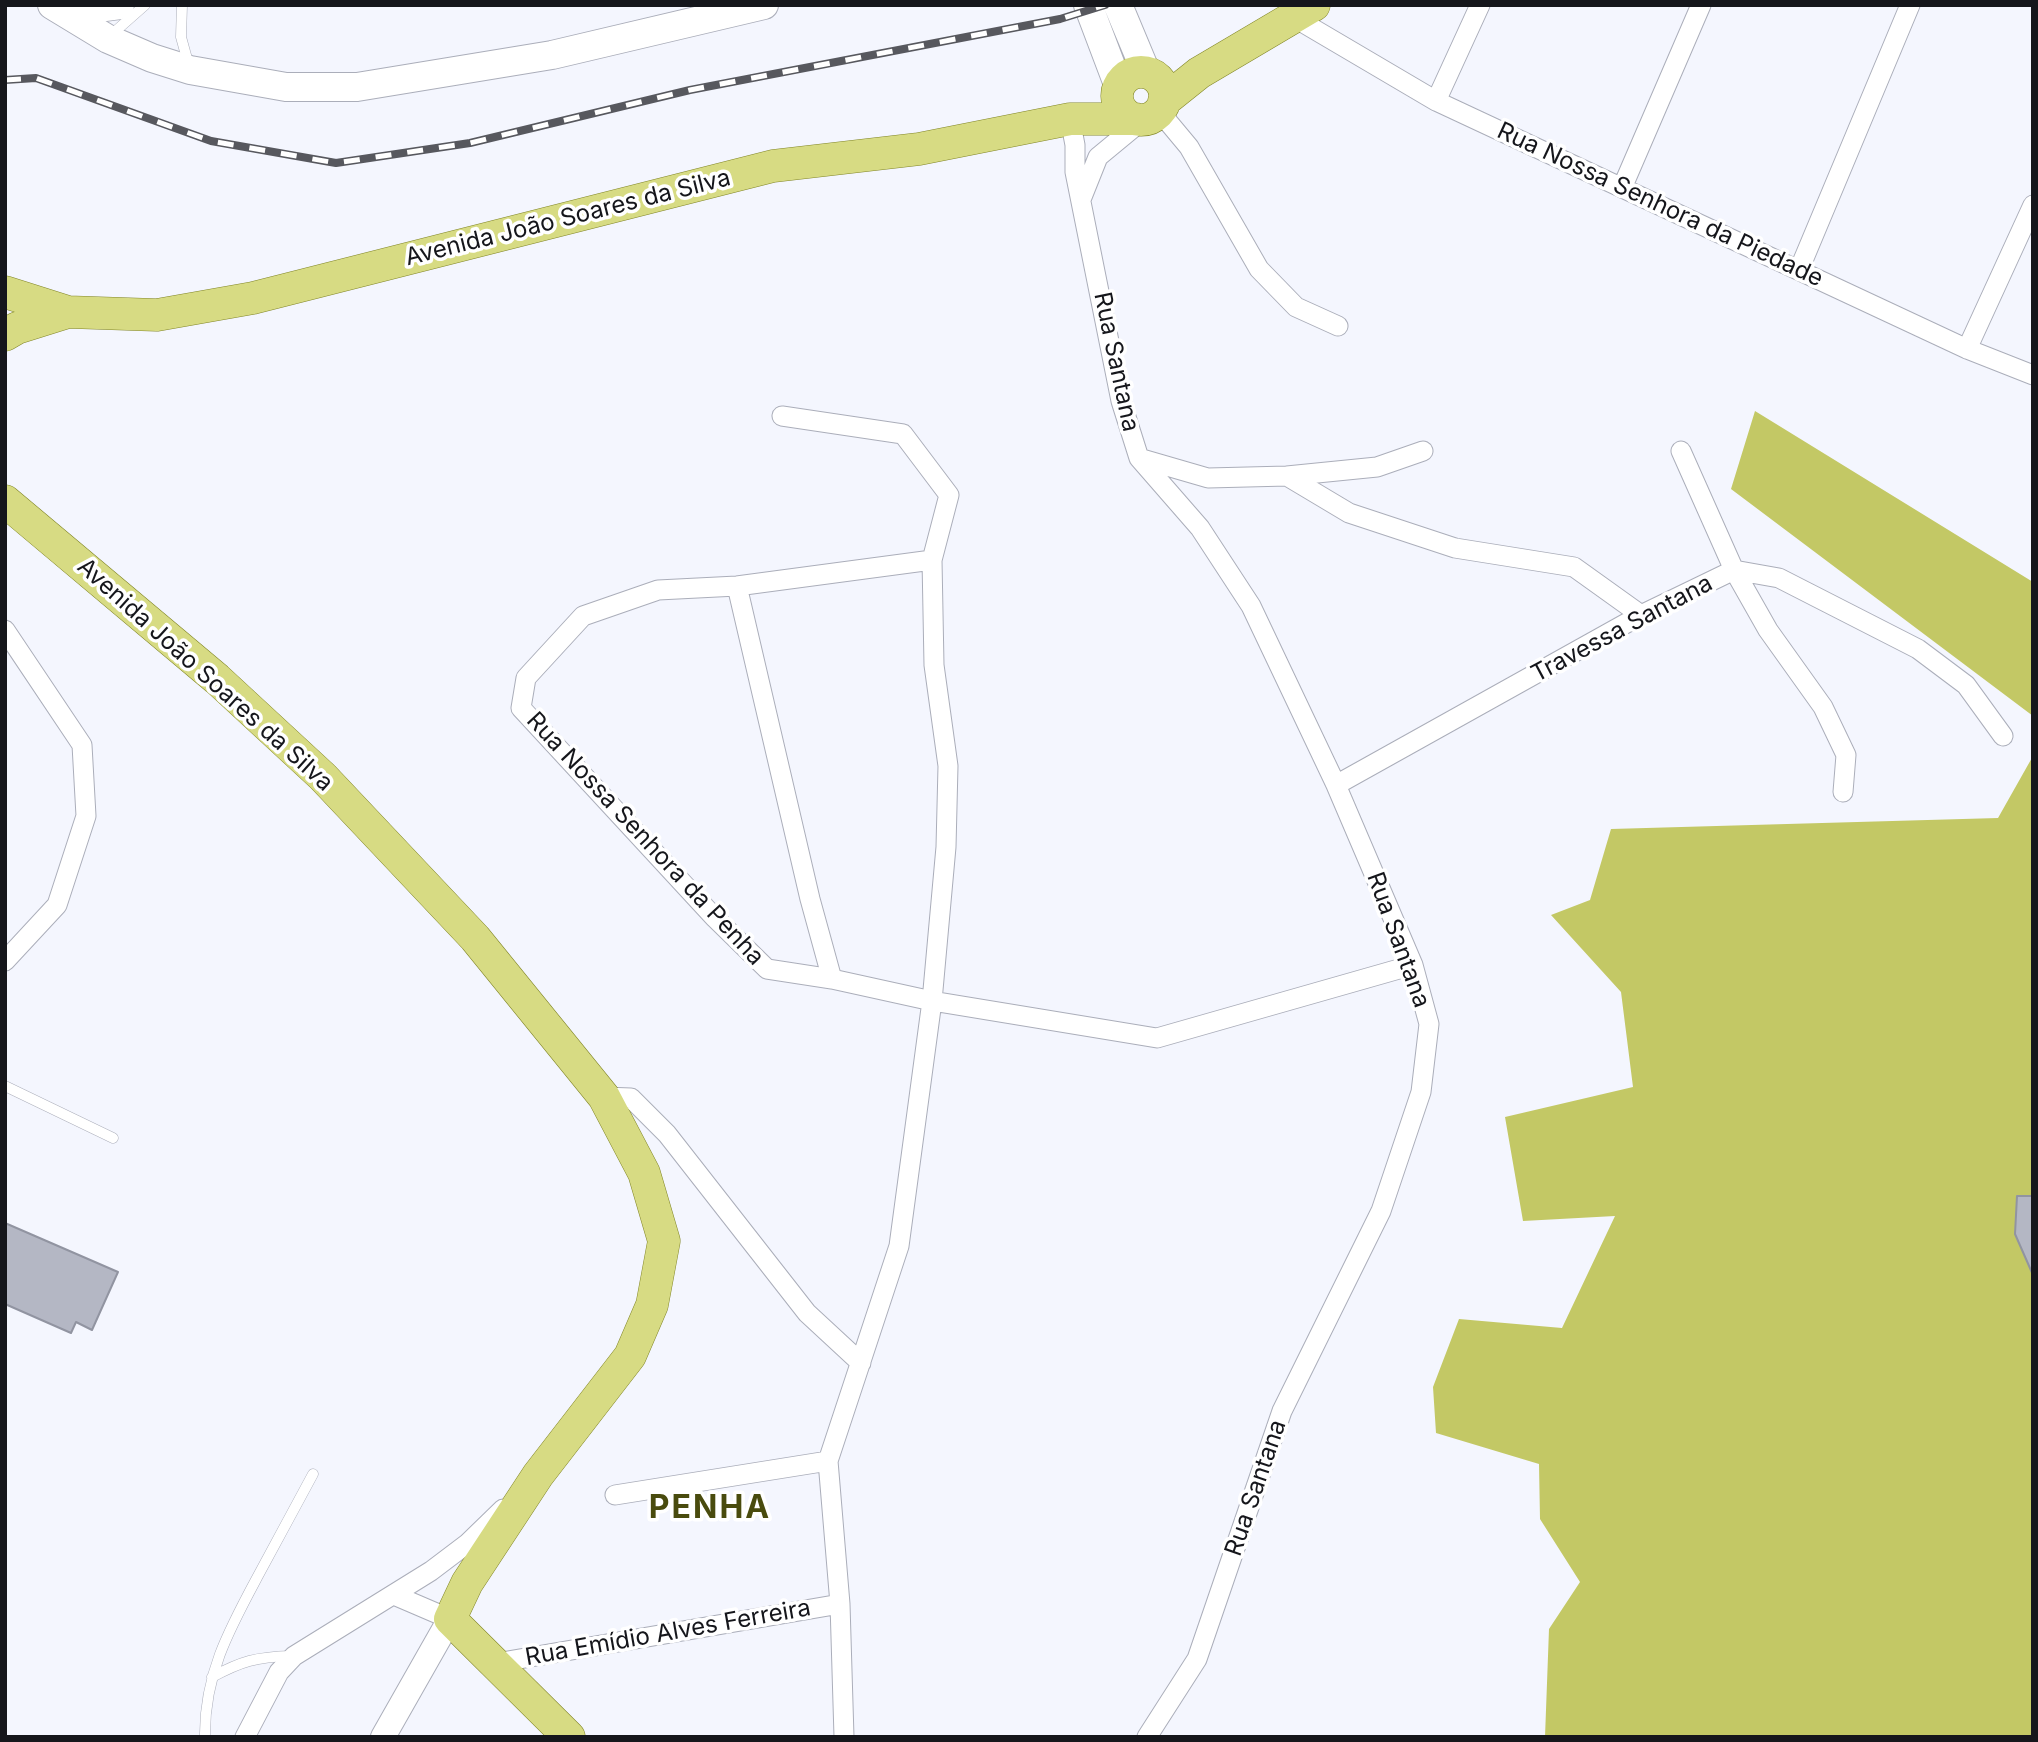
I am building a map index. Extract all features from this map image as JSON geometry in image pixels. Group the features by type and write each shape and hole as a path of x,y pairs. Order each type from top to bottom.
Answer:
{"main road":[{"path":"53,6 90,9 120,5"},
{"path":"53,6 108,39 152,58 190,70 286,87 357,87 552,55 764,5"},
{"path":"1088,5 1143,98"},
{"path":"1118,5 1143,98"},
{"name":"Avenida João Soares da Silva","path":"5,292 68,312 158,315 253,298 772,166 919,149 1070,119 1143,98 1199,73 1304,11"},
{"name":"Avenida João Soares da Silva","path":"5,335 17,328 68,312"},
{"name":"Avenida João Soares da Silva","path":"5,501 217,679 323,777 475,938 604,1097 644,1173 664,1241 652,1305 630,1356 538,1475 467,1583 450,1619"},
{"path":"450,1619 569,1737"}],"street":[{"path":"1436,101 1480,5"},
{"path":"1622,188 1700,5"},
{"path":"1799,270 1910,5"},
{"name":"Rua Nossa Senhora da Piedade","path":"1304,11 1436,101 1967,349 2033,375"},
{"path":"1082,197 1098,157 1143,98 1189,147 1259,269 1296,307 1338,326"},
{"name":"Rua Santana","path":"1070,119 1076,172 1121,401 1139,458 1200,528 1251,606 1336,785 1413,965 1429,1024 1421,1092 1381,1211 1282,1411 1197,1659 1147,1737"},
{"path":"1967,349 2033,205"},
{"path":"782,416 903,434 949,495 932,560 934,664 948,766 946,847 932,1001 899,1246 828,1461 840,1604 844,1737"},
{"path":"1139,458 1208,478 1287,476 1377,467 1423,450"},
{"path":"1681,451 1734,570 1768,630 1823,707 1846,755 1843,792"},
{"path":"1287,476 1349,513 1455,548 1574,567 1641,615"},
{"name":"Rua Nossa Senhora da Penha","path":"932,560 737,586 658,590 583,616 526,678 521,708 715,918 767,969 832,979 932,1001 1157,1038 1413,965"},
{"name":"Travessa Santana","path":"1336,785 1641,615 1734,570 1779,578 1918,649 1966,685 2003,736"},
{"path":"737,586 810,899 832,979"},
{"path":"5,630 82,745 86,816 57,905 5,961"},
{"path":"604,1097 631,1098 658,1125 807,1313 861,1363"},
{"path":"615,1495 828,1461"},
{"path":"245,1737 279,1672 293,1656 394,1595 468,1544 538,1475"},
{"path":"394,1595 450,1619"},
{"name":"Rua Emídio Alves Ferreira","path":"496,1662 840,1604"},
{"name":"Avenida João Soares da Silva","path":"383,1737 450,1619"}],"lane":[{"path":"108,39 145,5"},
{"path":"182,5 181,37 190,70"},
{"path":"5,1086 113,1138"},
{"path":"205,1737 212,1677 224,1640 313,1474"},
{"path":"212,1677 250,1660 293,1656"}],"green space":[{"path":"1755,411 2033,582 2033,716 1731,489"},
{"path":"2033,756 2033,1737 1545,1737 1549,1629 1580,1582 1540,1519 1539,1464 1436,1433 1433,1387 1459,1319 1562,1328 1615,1216 1523,1221 1505,1117 1633,1087 1621,992 1551,915 1590,900 1611,829 1998,818"}],"building":[{"path":"2017,1196 2033,1196 2033,1275 2015,1234"},
{"path":"5,1223 118,1272 92,1330 76,1322 71,1333 5,1304"}],"railway":[{"path":"5,80 36,78 211,141 336,163 470,143 690,90 1060,19 1105,5"}],"district":[{"name":"PENHA","path":"710,1508"}]}
